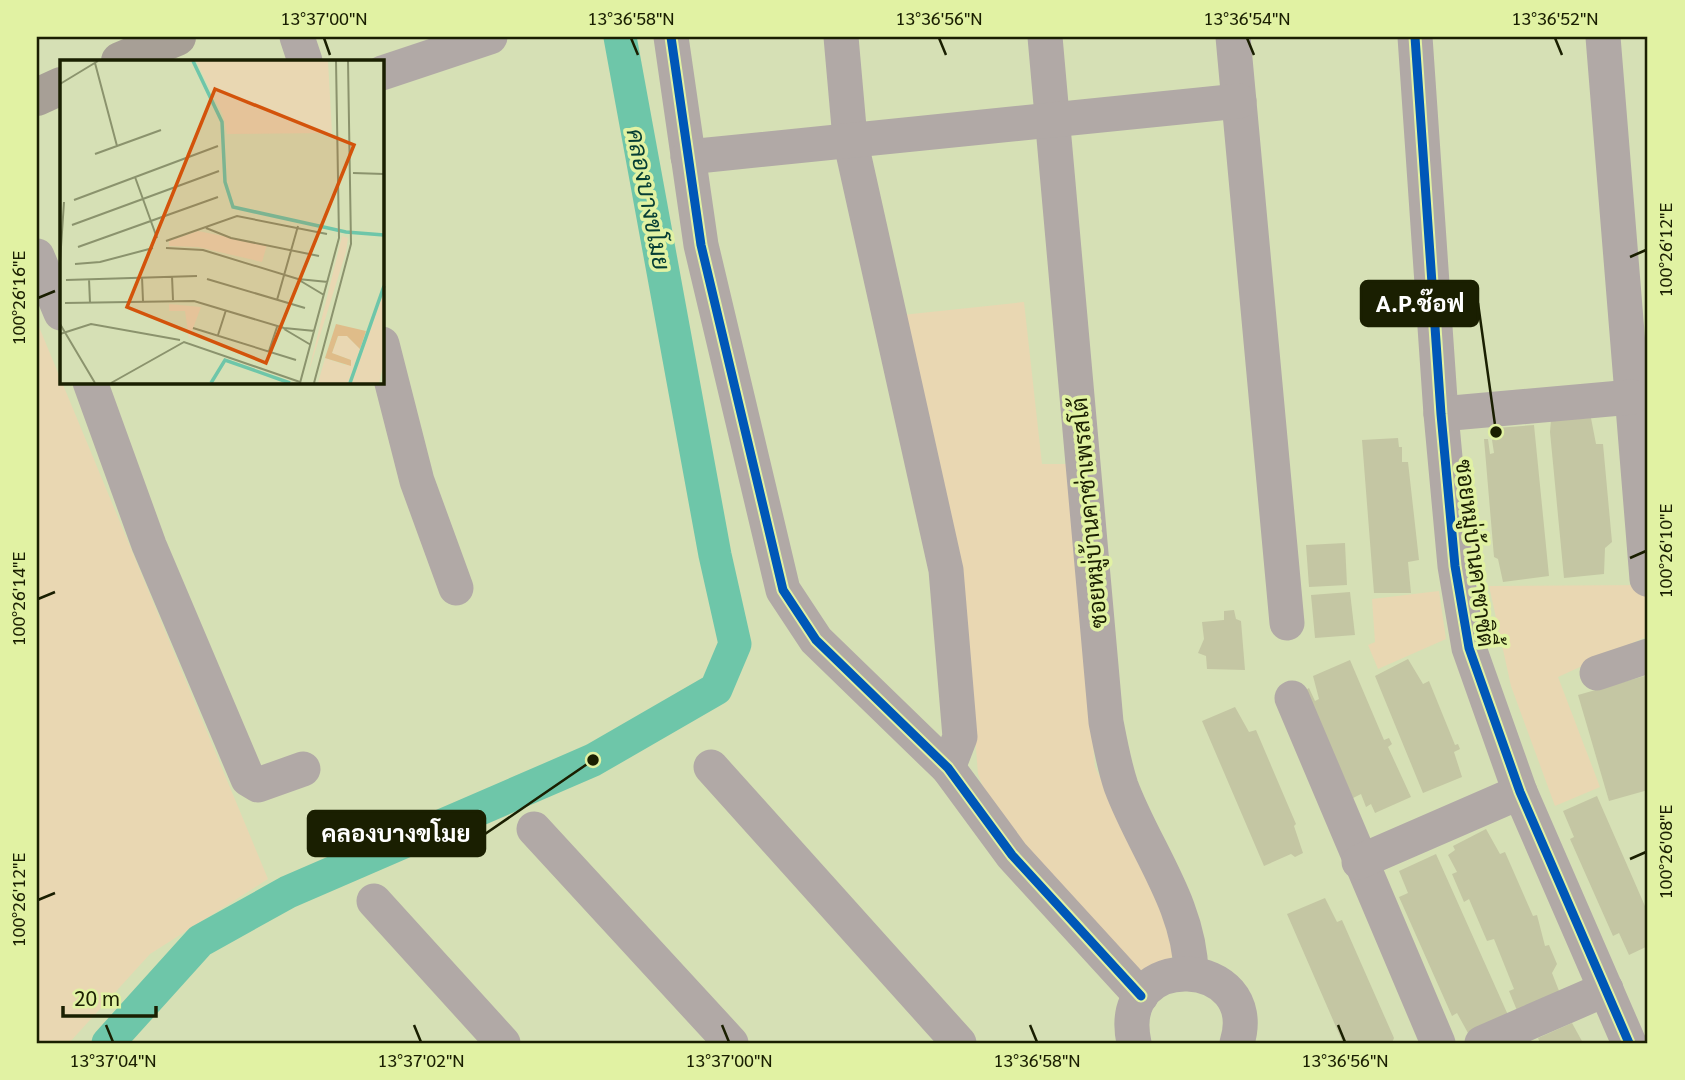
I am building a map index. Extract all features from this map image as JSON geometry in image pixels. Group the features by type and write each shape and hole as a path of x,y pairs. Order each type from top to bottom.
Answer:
{"main road":[{"path":"122,60 177,37"},
{"path":"37,97 60,86"}],"street":[{"path":"297,37 305,60"},
{"path":"383,73 490,37"},
{"path":"671,37 701,245 783,590 816,640 948,768 1012,855 1141,996"},
{"path":"841,37 850,139 946,570 960,737 948,768"},
{"name":"ซอยหมู่บ้านคาซ่าเพรสโต้","path":"1045,37 1106,722 1122,786 1180,914 1191,945 1191,973"},
{"path":"1233,37 1287,623"},
{"name":"ซอยหมู่บ้านคาซาซิตี้","path":"1415,37 1441,414 1455,566 1469,648 1520,792 1629,1043"},
{"path":"1602,37 1647,579"},
{"path":"688,157 1239,101"},
{"path":"37,256 60,311"},
{"path":"383,348 417,481 456,588"},
{"path":"90,383 149,545 248,779 258,785 303,769"},
{"path":"1441,414 1632,397"},
{"path":"1597,673 1648,656"},
{"path":"1292,698 1359,862 1438,1043"},
{"path":"711,767 959,1043"},
{"path":"1359,862 1520,792"},
{"path":"534,829 731,1043"},
{"path":"374,901 503,1043"},
{"path":"1134,1043 1131,1030 1133,1012 1141,996 1154,982 1170,974 1191,973 1205,976 1221,985 1233,999 1239,1016 1237,1043"},
{"path":"1482,1043 1606,989"}],"shaded area":[{"path":"1024,302 1042,464 1069,464 1095,767 1170,922 1174,949 1170,962 1152,971 1138,972 991,808 978,774 970,673 902,315"},
{"path":"37,322 60,383 62,383 268,879 150,954 69,1043 37,1043"},
{"path":"1648,585 1648,636 1558,677 1600,787 1555,806 1511,686 1489,586"},
{"path":"1439,591 1446,639 1378,669 1368,645 1375,642 1372,599"}],"building":[{"path":"1591,418 1596,444 1603,444 1612,542 1605,548 1604,574 1564,578 1551,420"},
{"path":"1534,425 1549,576 1503,582 1498,559 1494,557 1484,439 1488,439 1490,454 1494,453 1492,440 1495,438 1496,428"},
{"path":"1398,438 1399,447 1402,447 1402,462 1408,462 1419,560 1408,562 1411,593 1374,593 1362,440"},
{"path":"1345,543 1347,585 1309,587 1306,545"},
{"path":"1350,592 1355,635 1315,638 1311,595"},
{"path":"1234,610 1236,619 1241,621 1245,670 1207,669 1206,656 1198,653 1204,639 1202,622 1224,620 1224,611"},
{"path":"1408,659 1423,684 1429,681 1455,745 1458,744 1460,749 1454,752 1462,777 1423,793 1375,676"},
{"path":"1350,660 1384,740 1389,738 1392,744 1388,747 1411,797 1375,813 1371,804 1366,807 1361,794 1353,798 1306,690 1309,688 1315,701 1319,699 1313,676"},
{"path":"1648,675 1648,790 1609,801 1578,695"},
{"path":"1235,707 1249,732 1256,730 1296,824 1294,826 1303,853 1295,857 1291,854 1264,866 1202,721"},
{"path":"1597,796 1648,913 1648,946 1629,955 1619,933 1613,936 1570,839 1574,837 1563,811"},
{"path":"1486,829 1500,854 1505,852 1533,916 1537,915 1545,946 1549,945 1557,964 1552,973 1561,996 1518,1013 1509,991 1514,989 1494,939 1487,941 1469,899 1464,902 1452,874 1457,872 1448,855 1455,850 1453,846"},
{"path":"1436,854 1508,1015 1468,1033 1457,1013 1452,1016 1399,897 1408,893 1399,871"},
{"path":"1325,898 1337,922 1342,920 1394,1038 1392,1043 1343,1043 1287,914"},
{"path":"1572,1023 1583,1043 1540,1043 1538,1038"}],"waterway":[{"name":"คลองบางขโมย","path":"108,1043 200,941 288,892 593,760 716,689 735,644 715,555 620,37"}],"cycle path":[{"path":"671,37 701,245 783,590 816,640 948,768 1012,855 1141,996"},
{"path":"1415,37 1441,414 1455,566 1469,648 1520,792 1629,1043"}],"place":[{"name":"A.P.ช๊อฟ","path":"1496,432"},
{"name":"คลองบางขโมย","path":"593,760"}]}
